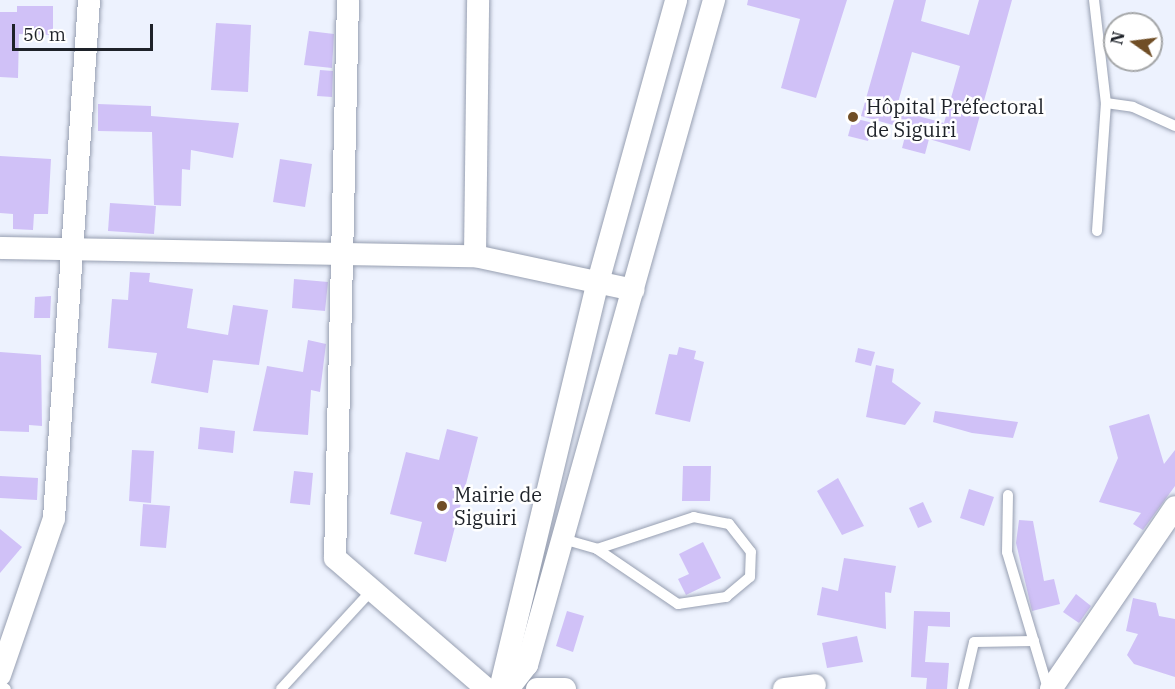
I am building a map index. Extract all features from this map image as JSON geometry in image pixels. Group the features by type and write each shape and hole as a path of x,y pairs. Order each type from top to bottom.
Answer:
{"street":[{"path":"0,675 54,518 75,250 89,0"},
{"path":"348,0 340,257 335,558 487,689"},
{"path":"475,256 478,0"},
{"path":"500,689 598,282 676,0"},
{"path":"508,689 527,665 714,0"},
{"path":"0,248 340,257 475,256 633,290"},
{"path":"1049,689 1173,513"},
{"path":"784,689 815,685"},
{"path":"537,689 565,689"}],"lane":[{"path":"1094,0 1106,103 1097,231"},
{"path":"1106,103 1132,107 1175,126"},
{"path":"1008,495 1008,552 1049,689"},
{"path":"563,539 597,549 678,604 726,597 750,577 751,552 729,524 694,516 597,549"},
{"path":"281,689 372,590"},
{"path":"963,689 974,642 1034,641"},
{"path":"0,686 6,689"}],"building":[{"path":"748,0 847,0 816,98 781,88 800,19 747,5"},
{"path":"894,0 926,0 921,21 969,35 979,0 1012,0 970,151 929,139 925,154 902,148 907,129 861,116","holes":["912,52 960,66 944,123 896,110"]},
{"path":"17,6 53,6 53,35 19,34 18,78 0,77 0,12 17,12"},
{"path":"216,23 251,25 248,92 211,90"},
{"path":"309,31 334,34 332,68 304,65"},
{"path":"320,70 333,71 332,97 317,96"},
{"path":"98,104 151,106 151,116 239,123 233,158 191,150 190,170 182,169 181,206 154,205 152,132 98,131"},
{"path":"853,118 873,123 868,141 848,136"},
{"path":"0,156 51,159 48,214 34,214 33,230 13,229 13,214 0,213"},
{"path":"280,159 312,164 305,207 273,202"},
{"path":"110,203 156,206 154,234 108,231"},
{"path":"130,272 150,273 149,282 193,289 187,328 228,335 233,305 268,310 259,365 213,360 208,393 151,383 157,353 108,348 112,299 128,300"},
{"path":"294,279 328,282 325,311 292,308"},
{"path":"51,296 50,318 34,318 35,297"},
{"path":"308,340 326,344 320,392 311,390 308,435 253,431 267,366 303,372"},
{"path":"679,347 696,351 694,359 704,362 690,422 655,414 669,354 677,355"},
{"path":"858,348 875,352 871,366 855,362"},
{"path":"0,352 41,355 42,426 29,425 29,432 0,431"},
{"path":"876,365 894,369 892,382 921,403 905,425 866,417"},
{"path":"935,411 1018,422 1013,438 972,433 933,422"},
{"path":"1149,414 1164,464 1175,450 1175,486 1143,530 1133,524 1141,513 1099,502 1118,458 1109,426"},
{"path":"200,427 235,431 233,453 198,449"},
{"path":"447,429 478,437 446,562 414,554 422,522 390,514 406,452 439,460"},
{"path":"132,450 154,451 151,503 129,501"},
{"path":"683,466 711,466 710,501 682,501"},
{"path":"294,471 313,473 310,505 290,503"},
{"path":"0,476 38,478 37,500 0,498"},
{"path":"838,478 864,526 842,535 817,491"},
{"path":"969,489 994,497 984,526 960,518"},
{"path":"923,502 932,522 918,528 909,508"},
{"path":"143,504 170,506 166,548 140,546"},
{"path":"1019,520 1033,521 1044,581 1054,579 1060,604 1032,611 1016,543"},
{"path":"0,529 22,547 0,573"},
{"path":"703,542 721,578 686,595 678,579 689,574 679,554"},
{"path":"844,558 896,566 891,593 885,592 886,629 817,615 822,587 838,591"},
{"path":"1076,594 1091,606 1079,623 1063,612"},
{"path":"1133,598 1156,603 1159,616 1175,619 1175,677 1134,664 1127,655 1138,634 1126,631"},
{"path":"567,611 584,616 573,652 556,646"},
{"path":"914,611 950,612 950,627 928,626 925,662 949,663 947,689 926,689 927,678 911,677"},
{"path":"857,636 863,662 827,668 822,643"}],"place":[{"name":"Hôpital Préfectoral de Siguiri","path":"853,117"},
{"name":"Mairie de Siguiri","path":"442,506"}]}
